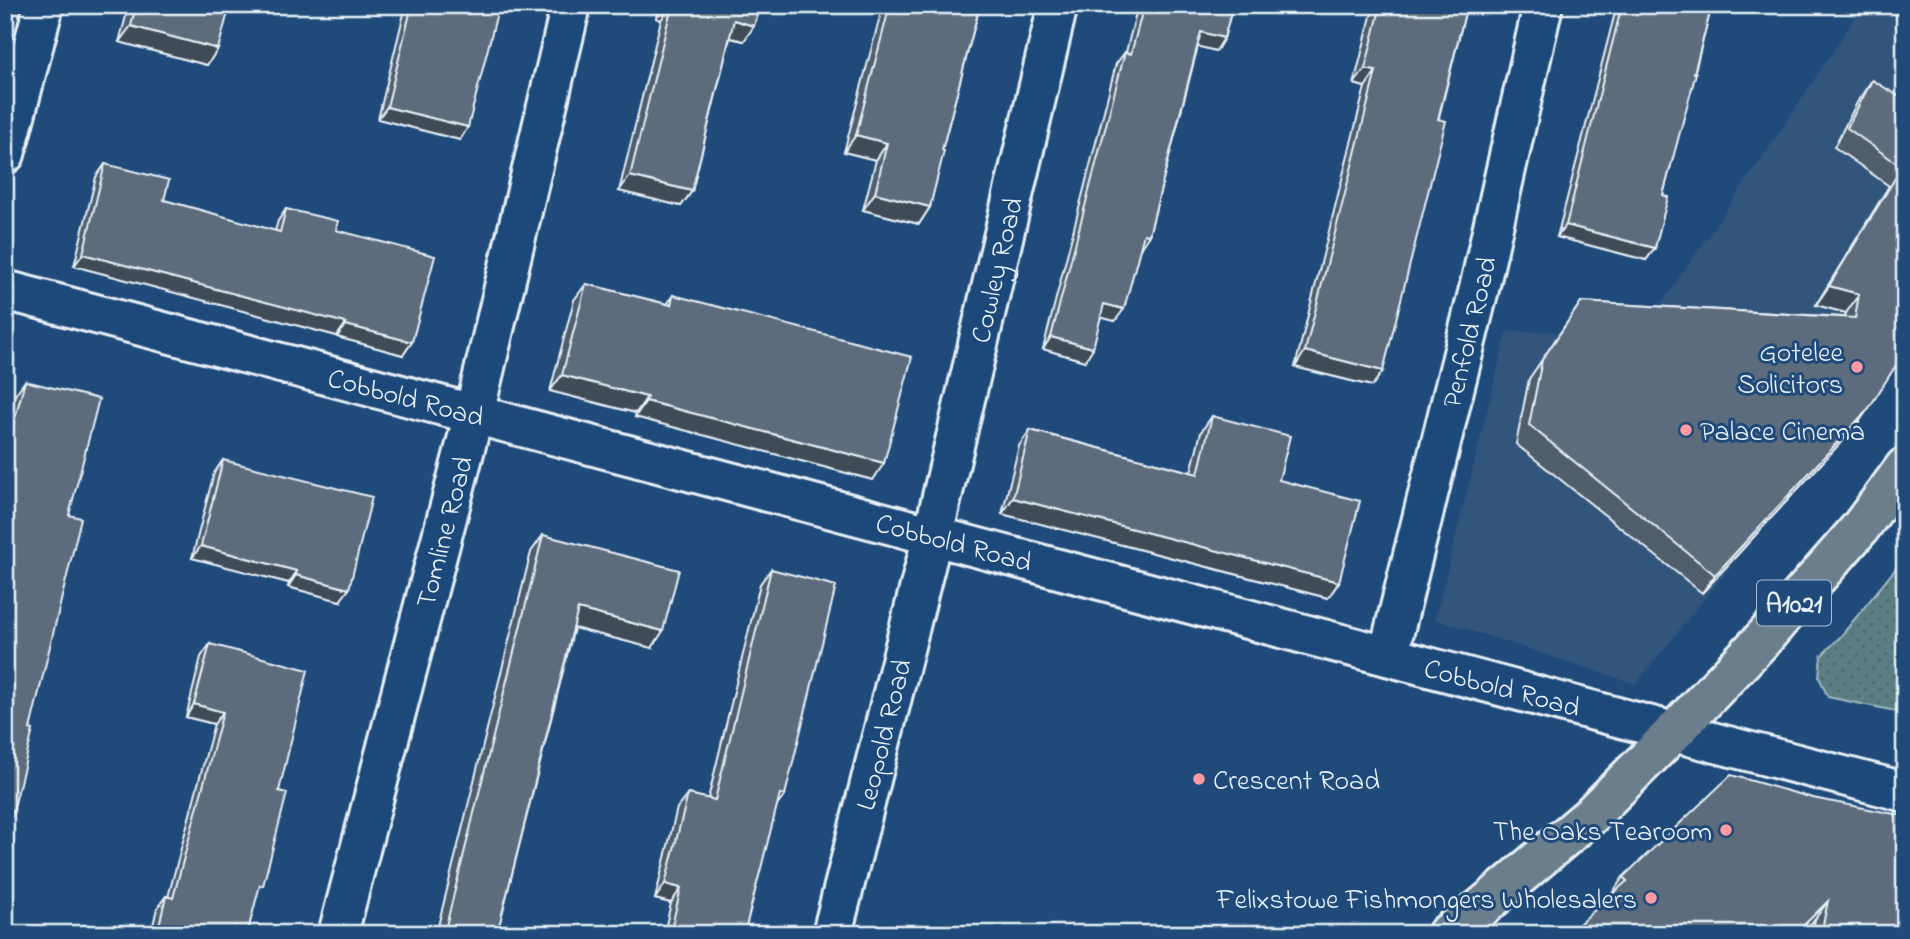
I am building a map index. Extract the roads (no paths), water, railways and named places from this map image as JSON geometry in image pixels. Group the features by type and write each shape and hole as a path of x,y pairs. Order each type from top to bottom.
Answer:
{"main road":[{"name":"A1021","path":"1447,934 1589,817 1674,732 1762,640 1860,528 1905,467"}],"street":[{"path":"5,155 44,5"},
{"name":"Tomline Road","path":"338,934 474,414 571,5"},
{"name":"Cowley Road","path":"933,535 1058,5"},
{"name":"Penfold Road","path":"1388,656 1479,289 1543,5"},
{"name":"Cobbold Road","path":"5,290 1905,792"},
{"name":"Leopold Road","path":"832,934 933,535"}],"place":[{"name":"Gotelee Solicitors","path":"1857,367"},
{"name":"Palace Cinema","path":"1686,430"},
{"name":"Crescent Road","path":"1199,779"},
{"name":"The Oaks Tearoom","path":"1726,830"},
{"name":"Felixstowe Fishmongers Wholesalers","path":"1651,898"}]}
